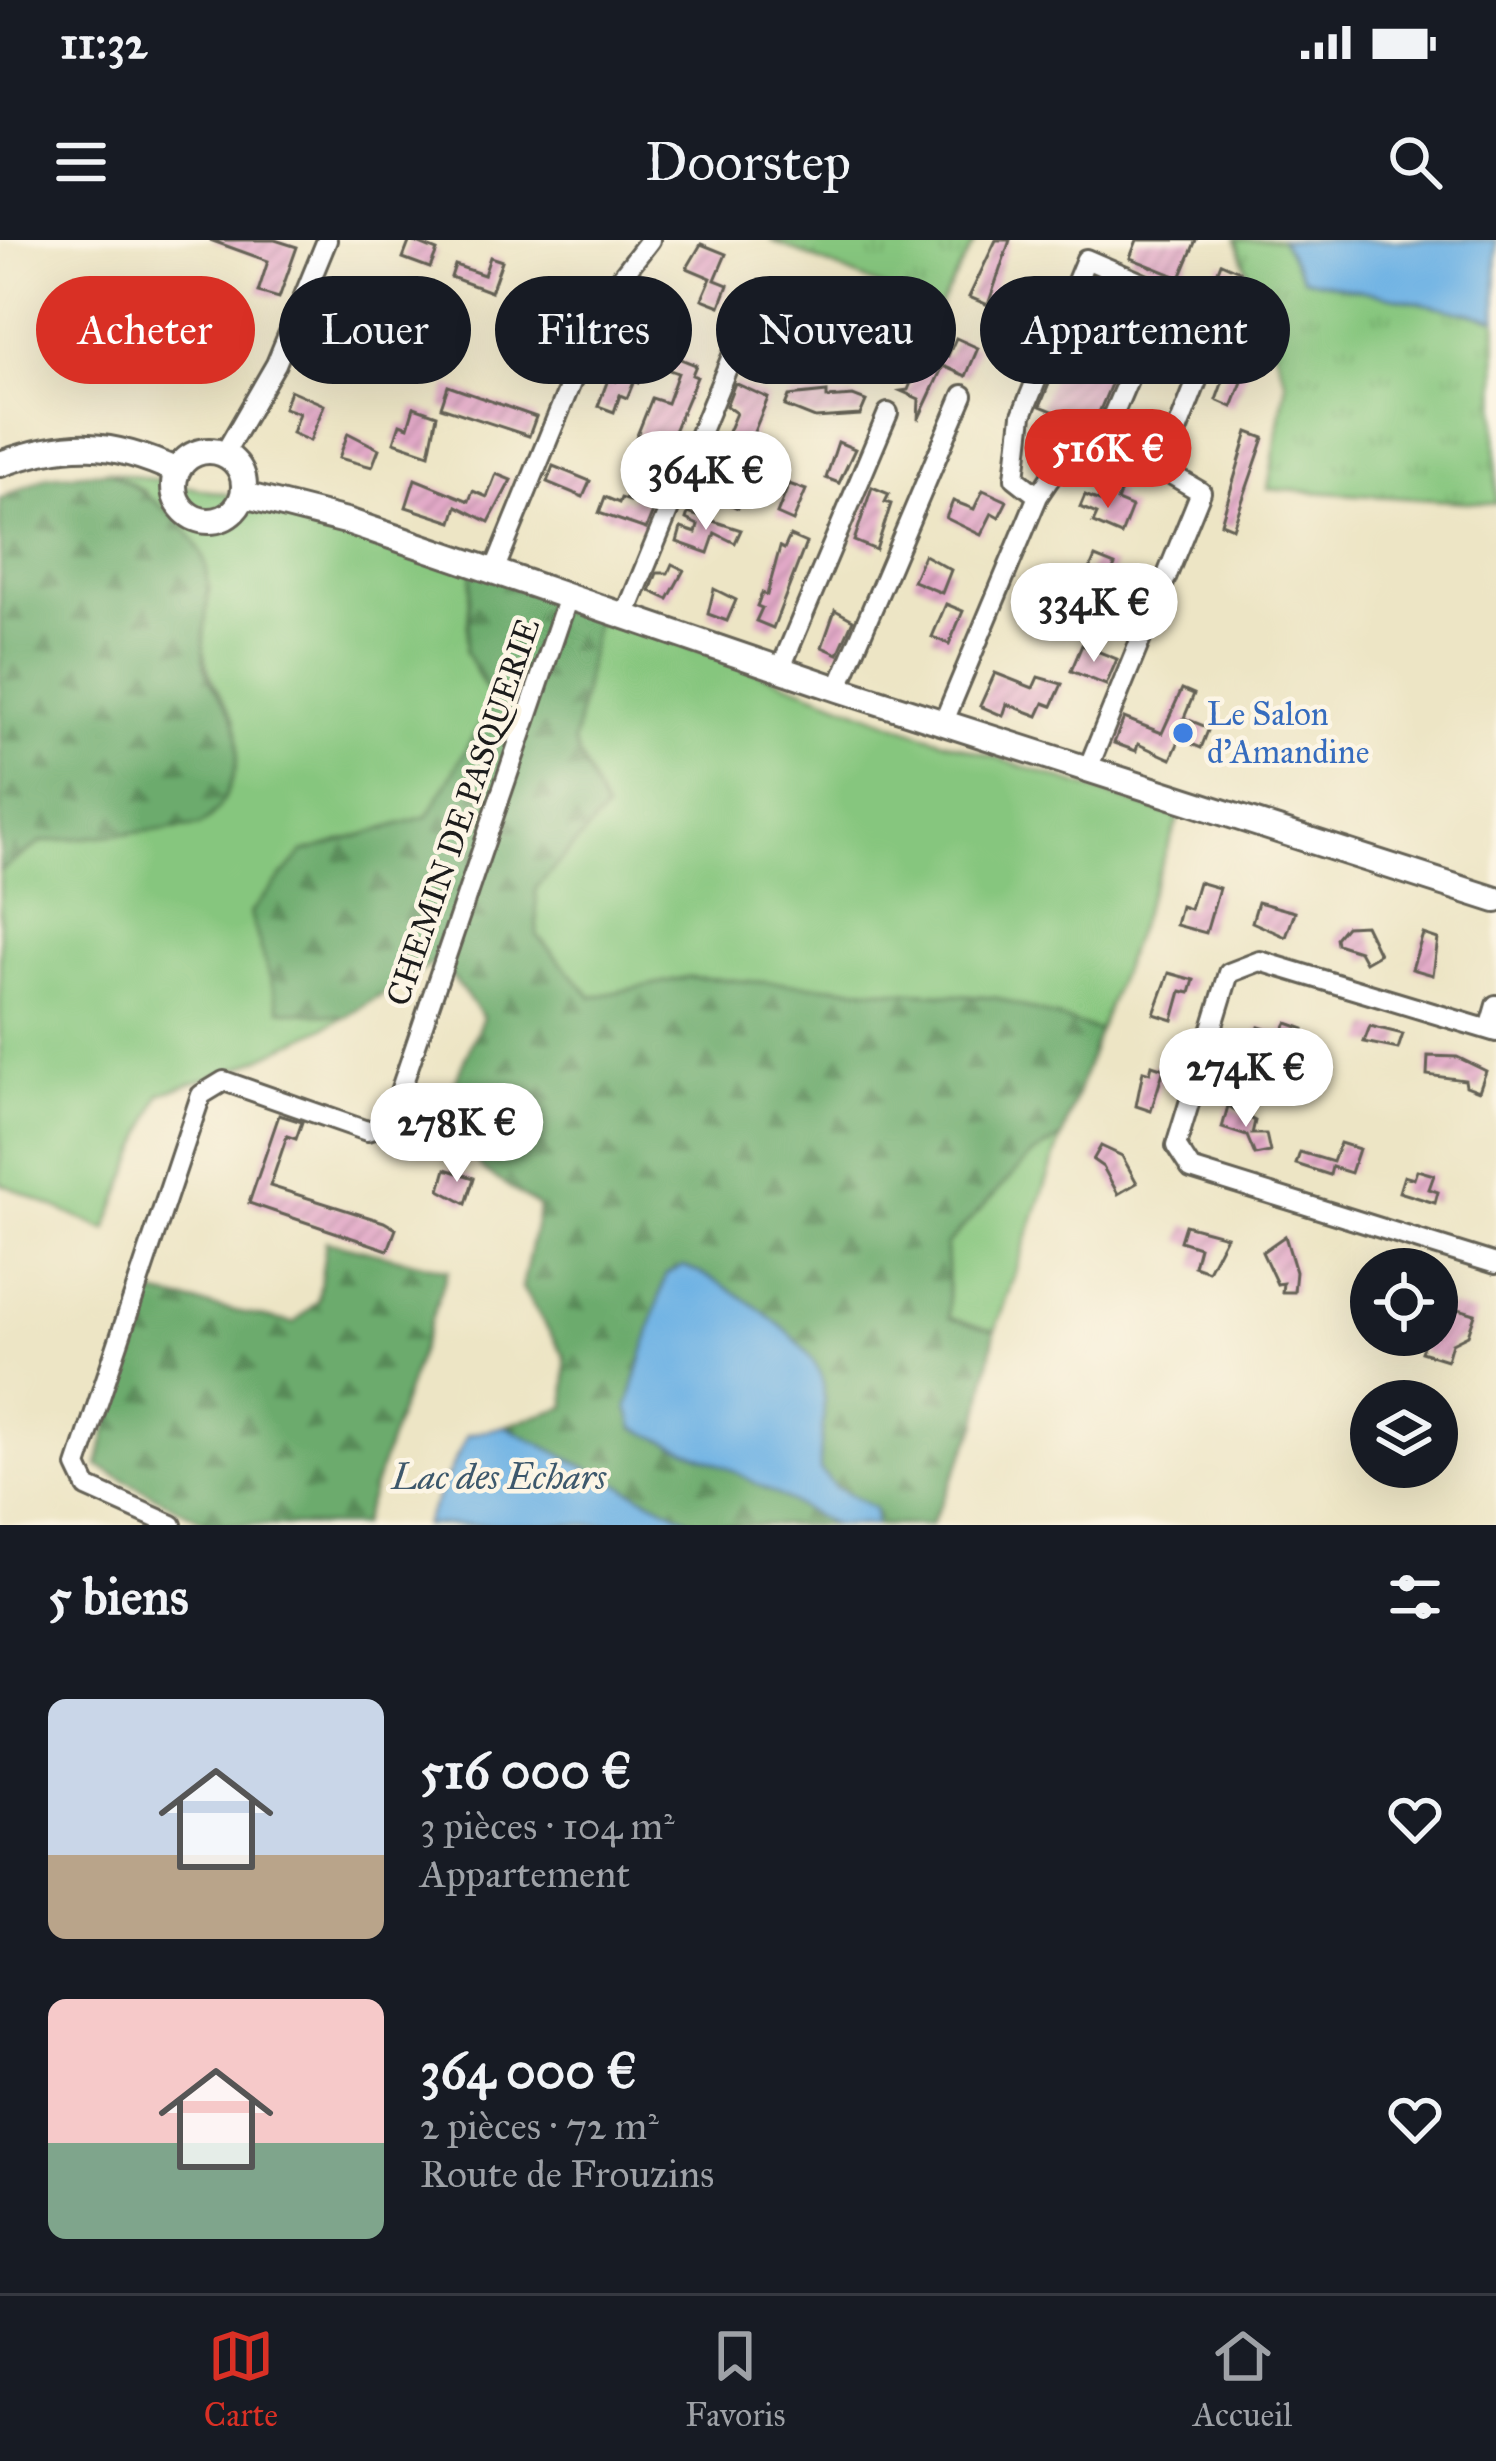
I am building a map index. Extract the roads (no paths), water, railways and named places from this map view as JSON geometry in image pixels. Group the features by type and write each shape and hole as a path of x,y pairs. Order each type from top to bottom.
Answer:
{"main road":[{"path":"0,464 31,453 92,445 122,448 177,471"},
{"path":"224,454 241,471 244,495 231,514 197,520 179,506 177,471 192,455 224,454"},
{"path":"244,495 350,522 780,670 1496,900"}],"street":[{"path":"224,454 276,364 327,240"},
{"path":"494,571 606,297 650,240"},
{"path":"944,721 1038,496 1077,438 1103,438 1165,293 1086,259 1022,415 1015,478 1038,496"},
{"path":"625,616 720,384"},
{"path":"1089,766 1201,492 1162,469 1196,384"},
{"path":"838,689 963,395"},
{"path":"780,670 889,413"},
{"name":"CHEMIN DE PASQUERIE","path":"172,1525 87,1487 76,1466 201,1095 224,1081 368,1131 389,1124 568,596"},
{"path":"1496,1005 1492,1030 1260,961 1229,973 1176,1146 1191,1169 1496,1264"}],"water":[{"path":"1281,240 1496,240 1496,319 1303,278"},
{"path":"683,1266 744,1298 804,1349 823,1384 820,1470 835,1487 875,1509 875,1525 833,1525 728,1468 634,1428 628,1407 666,1274"},
{"name":"Lac des Echars","path":"504,1426 699,1525 424,1525 467,1435"}],"place":[{"name":"Le Salon d'Amandine","path":"1183,733"}]}
